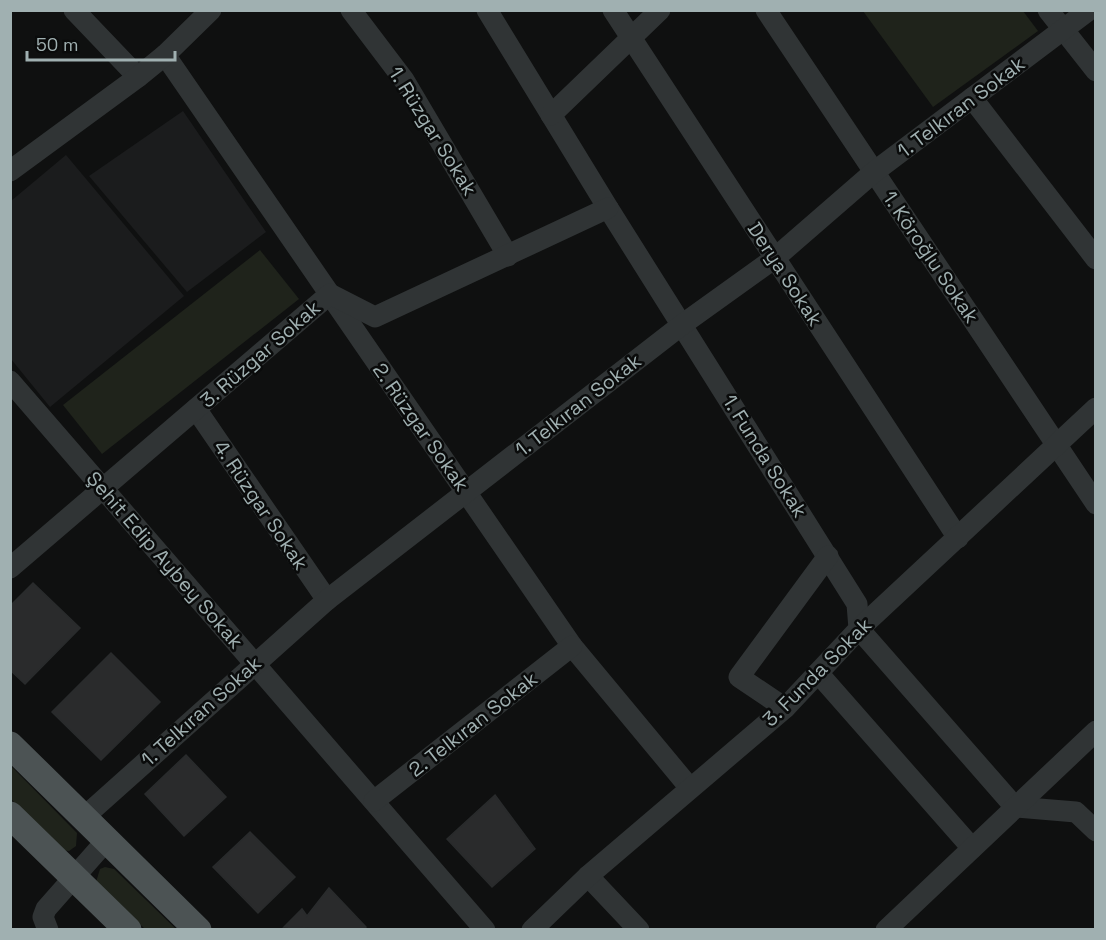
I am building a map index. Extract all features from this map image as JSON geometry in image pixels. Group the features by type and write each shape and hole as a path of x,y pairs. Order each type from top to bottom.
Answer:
{"main road":[{"path":"10,745 198,930"},
{"path":"10,815 129,930"}],"street":[{"path":"74,10 138,77"},
{"path":"10,171 138,77 165,55 211,10"},
{"name":"1. Rüzgar Sokak","path":"351,10 404,80 508,256"},
{"name":"1. Funda Sokak","path":"488,10 550,115 857,604 859,629"},
{"name":"Derya Sokak","path":"613,10 958,538"},
{"path":"550,115 660,10"},
{"name":"1. Köroğlu Sokak","path":"766,10 1095,504"},
{"path":"1048,10 1095,71"},
{"name":"1. Telkıran Sokak","path":"83,818 327,600 683,324 775,258 874,172 1089,10"},
{"name":"2. Rüzgar Sokak","path":"165,55 572,646 690,788"},
{"path":"972,98 1095,259"},
{"name":"3. Rüzgar Sokak","path":"10,568 330,294 375,316 608,208"},
{"name":"Şehit Edip Aybey Sokak","path":"10,381 485,930"},
{"name":"3. Funda Sokak","path":"532,930 588,876 785,708 859,629 1095,408"},
{"name":"4. Rüzgar Sokak","path":"196,409 327,600"},
{"path":"785,708 739,677 828,556"},
{"path":"859,629 1016,807 1076,812 1095,831"},
{"name":"2. Telkıran Sokak","path":"374,801 572,646"},
{"path":"818,673 972,848"},
{"path":"886,930 1095,731"},
{"path":"48,930 44,916 46,909 106,841"},
{"path":"588,876 639,930"}],"shaded area":[{"path":"863,11 1023,11 1038,31 933,107"},
{"path":"183,111 266,232 187,292 89,176"},
{"path":"66,155 184,296 50,407 11,359 11,201"},
{"path":"260,250 299,299 102,454 63,405"},
{"path":"10,765 77,833 76,846 69,851 61,850 11,799"},
{"path":"105,867 114,869 176,929 145,929 96,882 100,869"}],"building":[{"path":"33,583 80,628 25,684 10,670 10,606"},
{"path":"111,653 160,702 101,760 52,712"},
{"path":"186,755 226,797 184,836 145,794"},
{"path":"495,795 535,849 492,887 447,839"},
{"path":"250,832 295,877 258,913 213,867"},
{"path":"329,888 366,927 364,930 284,927 302,909 307,916"}]}
